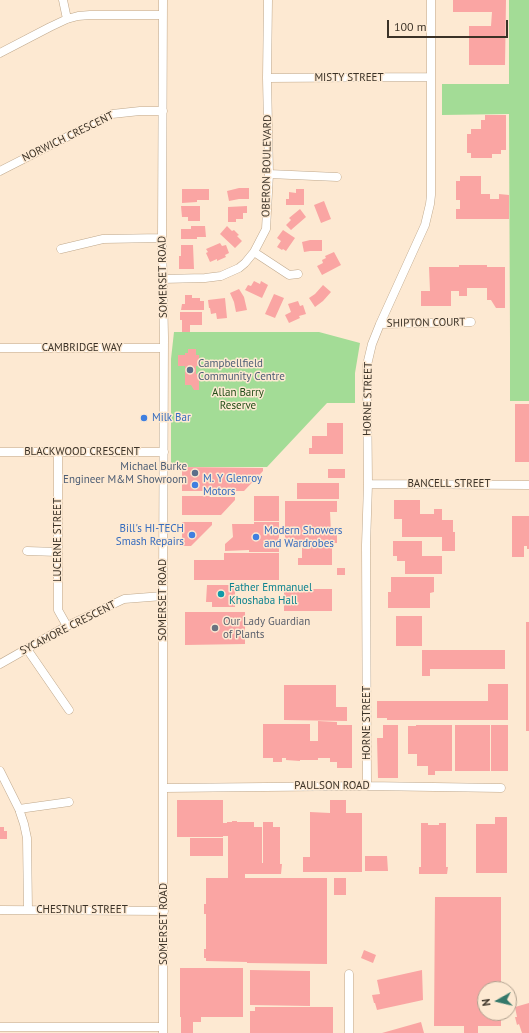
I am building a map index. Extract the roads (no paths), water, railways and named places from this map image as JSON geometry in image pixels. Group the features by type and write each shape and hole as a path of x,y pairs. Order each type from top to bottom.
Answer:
{"street":[{"path":"63,0 67,19"},
{"name":"SOMERSET ROAD","path":"163,0 163,1030"},
{"name":"OBERON BOULEVARD","path":"162,279 221,276 239,268 254,252 266,229 269,174 267,78 268,0"},
{"name":"HORNE STREET","path":"367,786 367,365 372,344 380,324 425,225 430,204 431,0"},
{"path":"0,52 67,19 78,16 163,15"},
{"name":"MISTY STREET","path":"267,78 431,77"},
{"name":"NORWICH CRESCENT","path":"0,171 112,114 140,111 163,112"},
{"path":"269,174 337,177"},
{"path":"61,249 103,239 162,238"},
{"path":"254,252 289,275 298,274"},
{"name":"SHIPTON COURT","path":"380,324 471,322"},
{"name":"CAMBRIDGE WAY","path":"0,348 164,348"},
{"name":"BLACKWOOD CRESCENT","path":"0,452 164,452"},
{"name":"LUCERNE STREET","path":"58,452 58,610 67,626"},
{"name":"BANCELL STREET","path":"368,484 529,485"},
{"path":"27,551 58,552"},
{"name":"SYCAMORE CRESCENT","path":"0,664 67,626 124,599 163,596"},
{"path":"27,649 69,710"},
{"path":"0,771 19,809 27,838 28,910"},
{"name":"PAULSON ROAD","path":"164,788 367,786 501,788"},
{"path":"19,809 69,802"},
{"name":"CHESTNUT STREET","path":"0,910 164,911"},
{"path":"349,974 349,1033"},
{"path":"0,1027 24,1030 163,1030"}],"place":[{"name":"Campbellfield Community Centre","path":"190,370"},
{"name":"Milk Bar","path":"144,418"},
{"name":"Michael Burke Engineer M&M Showroom","path":"195,473"},
{"name":"M. Y Glenroy Motors","path":"195,485"},
{"name":"Bill's HI-TECH Smash Repairs","path":"192,535"},
{"name":"Modern Showers and Wardrobes","path":"256,537"},
{"name":"Father Emmanuel Khoshaba Hall","path":"221,594"},
{"name":"Our Lady Guardian of Plants","path":"215,628"}],"park label":[{"name":"Allan Barry Reserve","path":"238,399"}]}
